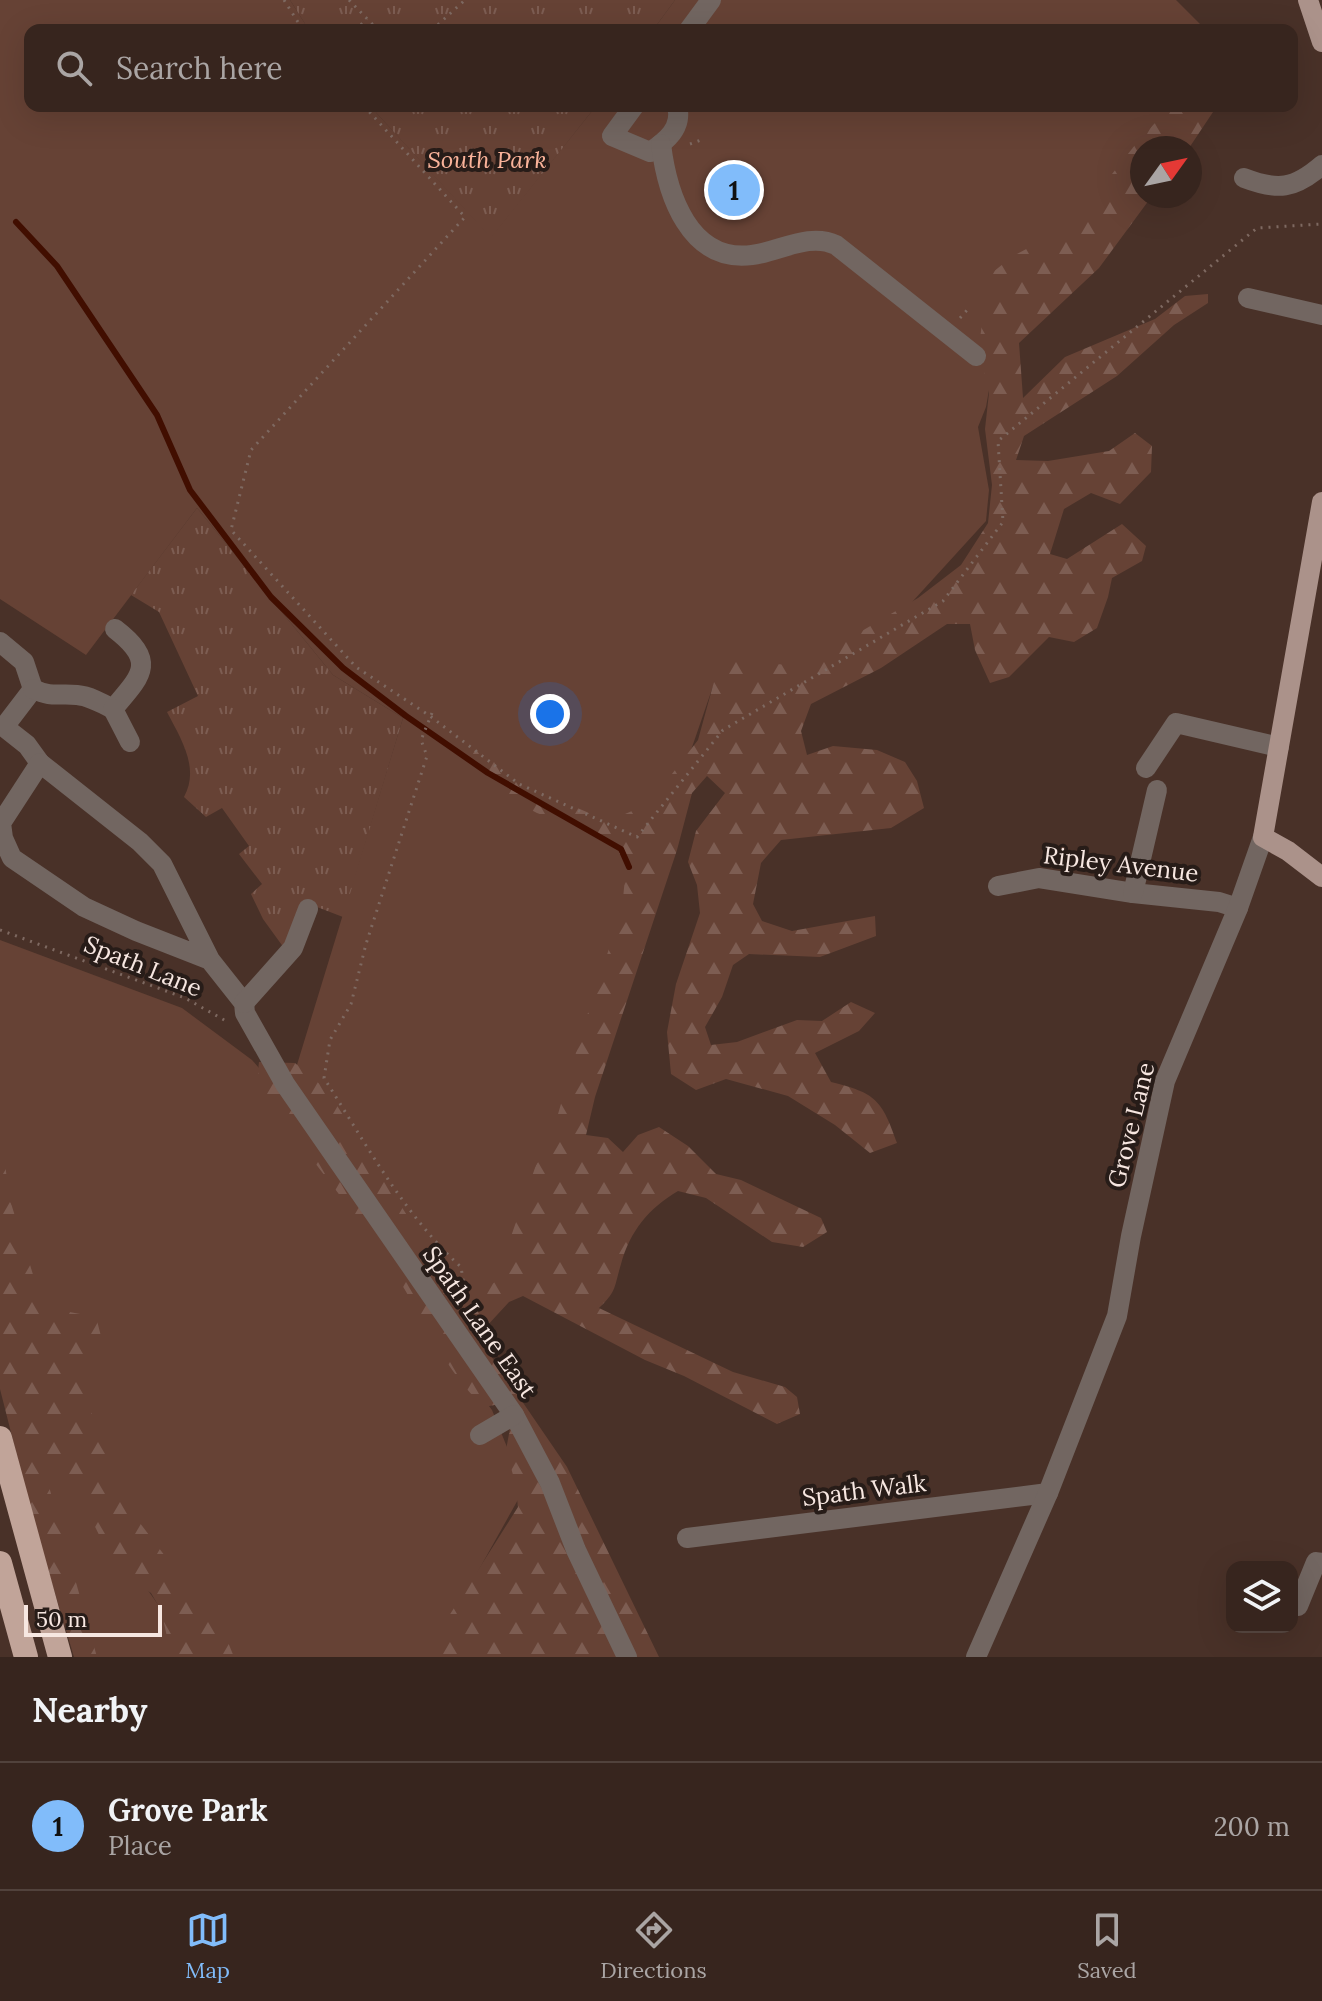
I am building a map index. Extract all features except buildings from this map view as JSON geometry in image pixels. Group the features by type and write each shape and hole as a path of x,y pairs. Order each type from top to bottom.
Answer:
{"highway":[{"path":"0,1438 60,1657"},
{"path":"0,1563 26,1657"}],"main road":[{"path":"1308,0 1322,42"},
{"name":"Grove Lane","path":"1263,837 1322,502"},
{"path":"1263,837 1288,851 1322,877"}],"street":[{"path":"693,24 711,0"},
{"path":"630,112 612,136 650,152 672,137 679,112"},
{"path":"661,144 664,169 675,204 691,232 709,248 730,255 754,255 774,248 826,240 976,356"},
{"path":"1244,178 1264,186 1287,187 1309,177 1322,165"},
{"path":"1248,298 1322,315"},
{"path":"113,709 139,679 142,670 135,648 115,629"},
{"path":"0,642 24,662 33,689 49,696 76,694 113,709 130,742"},
{"name":"Spath Lane East","path":"33,689 4,727 27,745 40,763 140,842 162,864 210,960 244,1003 245,1013 285,1084 514,1415 550,1483 576,1550 627,1657"},
{"path":"1146,768 1176,723 1279,747"},
{"path":"40,763 1,823 3,838 12,858 84,907 210,960"},
{"path":"1133,893 1157,790"},
{"name":"Grove Lane","path":"976,1657 1048,1493 1117,1316 1165,1081 1238,908 1263,837"},
{"name":"Ripley Avenue","path":"998,886 1039,878 1133,893 1219,902 1238,908"},
{"path":"244,1003 293,948 308,909"},
{"path":"480,1435 514,1415"},
{"name":"Spath Walk","path":"687,1538 1048,1493"},
{"path":"1298,1606 1316,1562 1322,1563"}],"path":[{"path":"284,0 299,24"},
{"path":"349,0 372,24"},
{"path":"439,24 465,0"},
{"path":"362,24 367,19"},
{"path":"369,112 465,217 251,450 231,530 356,667 430,716 519,784 637,837 723,730 943,601 1003,522 998,441 1257,228 1322,224"},
{"path":"430,716 421,740 427,756 366,944 351,1004 330,1040 324,1078 403,1198 440,1248 461,1267 464,1286 436,1304"},
{"name":"Spath Lane","path":"0,930 185,998 228,1023"}],"green space":[{"path":"0,0 290,0 305,24 24,24 24,112 376,112 491,237 591,112 1185,112 1156,136 1130,136 1130,165 996,350 986,407 978,427 989,490 986,521 893,623 797,676 720,666 510,1276 469,1315 296,1068 403,718 333,675 197,508 86,655 0,599"},
{"path":"290,0 675,0 657,24 305,24"},
{"path":"675,0 1176,0 1200,24 657,24"},
{"name":"South Park","path":"376,112 591,112 491,238"},
{"path":"1165,112 1213,112 1197,136 1143,136"},
{"path":"1130,151 1130,208 1143,208 1099,268 1019,343 1023,398 1065,357 1155,319 1185,296 1208,294 1208,303 1174,325 1117,376 1024,436 1016,460 1048,461 1109,451 1135,433 1152,446 1151,472 1120,504 1091,493 1064,509 1050,554 1067,559 1122,524 1146,546 1142,561 1112,578 1097,628 1074,642 1049,637 1009,677 990,683 975,650 970,624 947,624 881,668 811,704 801,731 807,755 833,746 877,750 905,762 917,781 924,808 891,828 781,840 761,863 753,904 762,921 792,931 875,916 876,936 820,957 749,954 733,965 722,997 705,1027 711,1045 737,1042 797,1020 822,1021 851,1002 875,1013 859,1031 815,1053 831,1082 858,1090 875,1100 887,1117 897,1143 870,1153 835,1125 788,1096 726,1079 696,1090 671,1074 667,1032 676,984 700,913 697,885 688,862 696,831 725,793 707,776 692,793 677,850 595,1097 586,1135 608,1138 623,1152 638,1135 659,1127 688,1146 716,1174 741,1180 821,1218 827,1232 803,1247 772,1242 706,1198 678,1191 658,1205 635,1231 614,1288 599,1308 733,1372 785,1387 797,1397 800,1414 777,1424 523,1296 509,1302 485,1328 491,1356 567,1467 659,1657 423,1657 518,1507 506,1450 511,1423 500,1404 484,1407 446,1361 373,1240 270,1105 261,1084 259,1062 295,1063 327,1090 440,1267 462,1293 470,1299 495,1282 536,1165 549,1145 622,909 625,878 612,850 582,830 512,800 487,779 466,768 475,750 490,753 524,772 552,797 589,813 618,817 639,808 659,791 698,740 720,660 790,665 821,655 918,598 961,565 988,523 992,485 985,429 989,393 979,347 988,276 1013,256 1060,231 1093,198"},
{"path":"197,508 333,675 403,718 343,917 304,902 284,948 263,919 251,894 262,884 239,854 249,846 222,808 206,817 184,797 190,775 187,754 167,712 198,696 159,612 131,595"},
{"path":"0,940 182,1008 252,1060 272,1083 448,1352 492,1410 524,1489 430,1657 214,1657 115,1521 0,1214"},
{"path":"0,1129 10,1200 43,1307 96,1317 103,1344 87,1365 82,1391 127,1506 225,1635 234,1657 180,1657 168,1641 161,1610 151,1593 127,1577 107,1551 73,1482 61,1480 48,1483 97,1657 74,1657 34,1523 0,1389"},
{"path":"75,1468 135,1572 195,1657 87,1657 36,1478"}],"waterway":[{"path":"16,222 57,266 157,415 190,490 271,597 343,668 406,716 488,773 621,849 629,867"}],"place":[{"name":"Grove Park","path":"734,190"}]}
